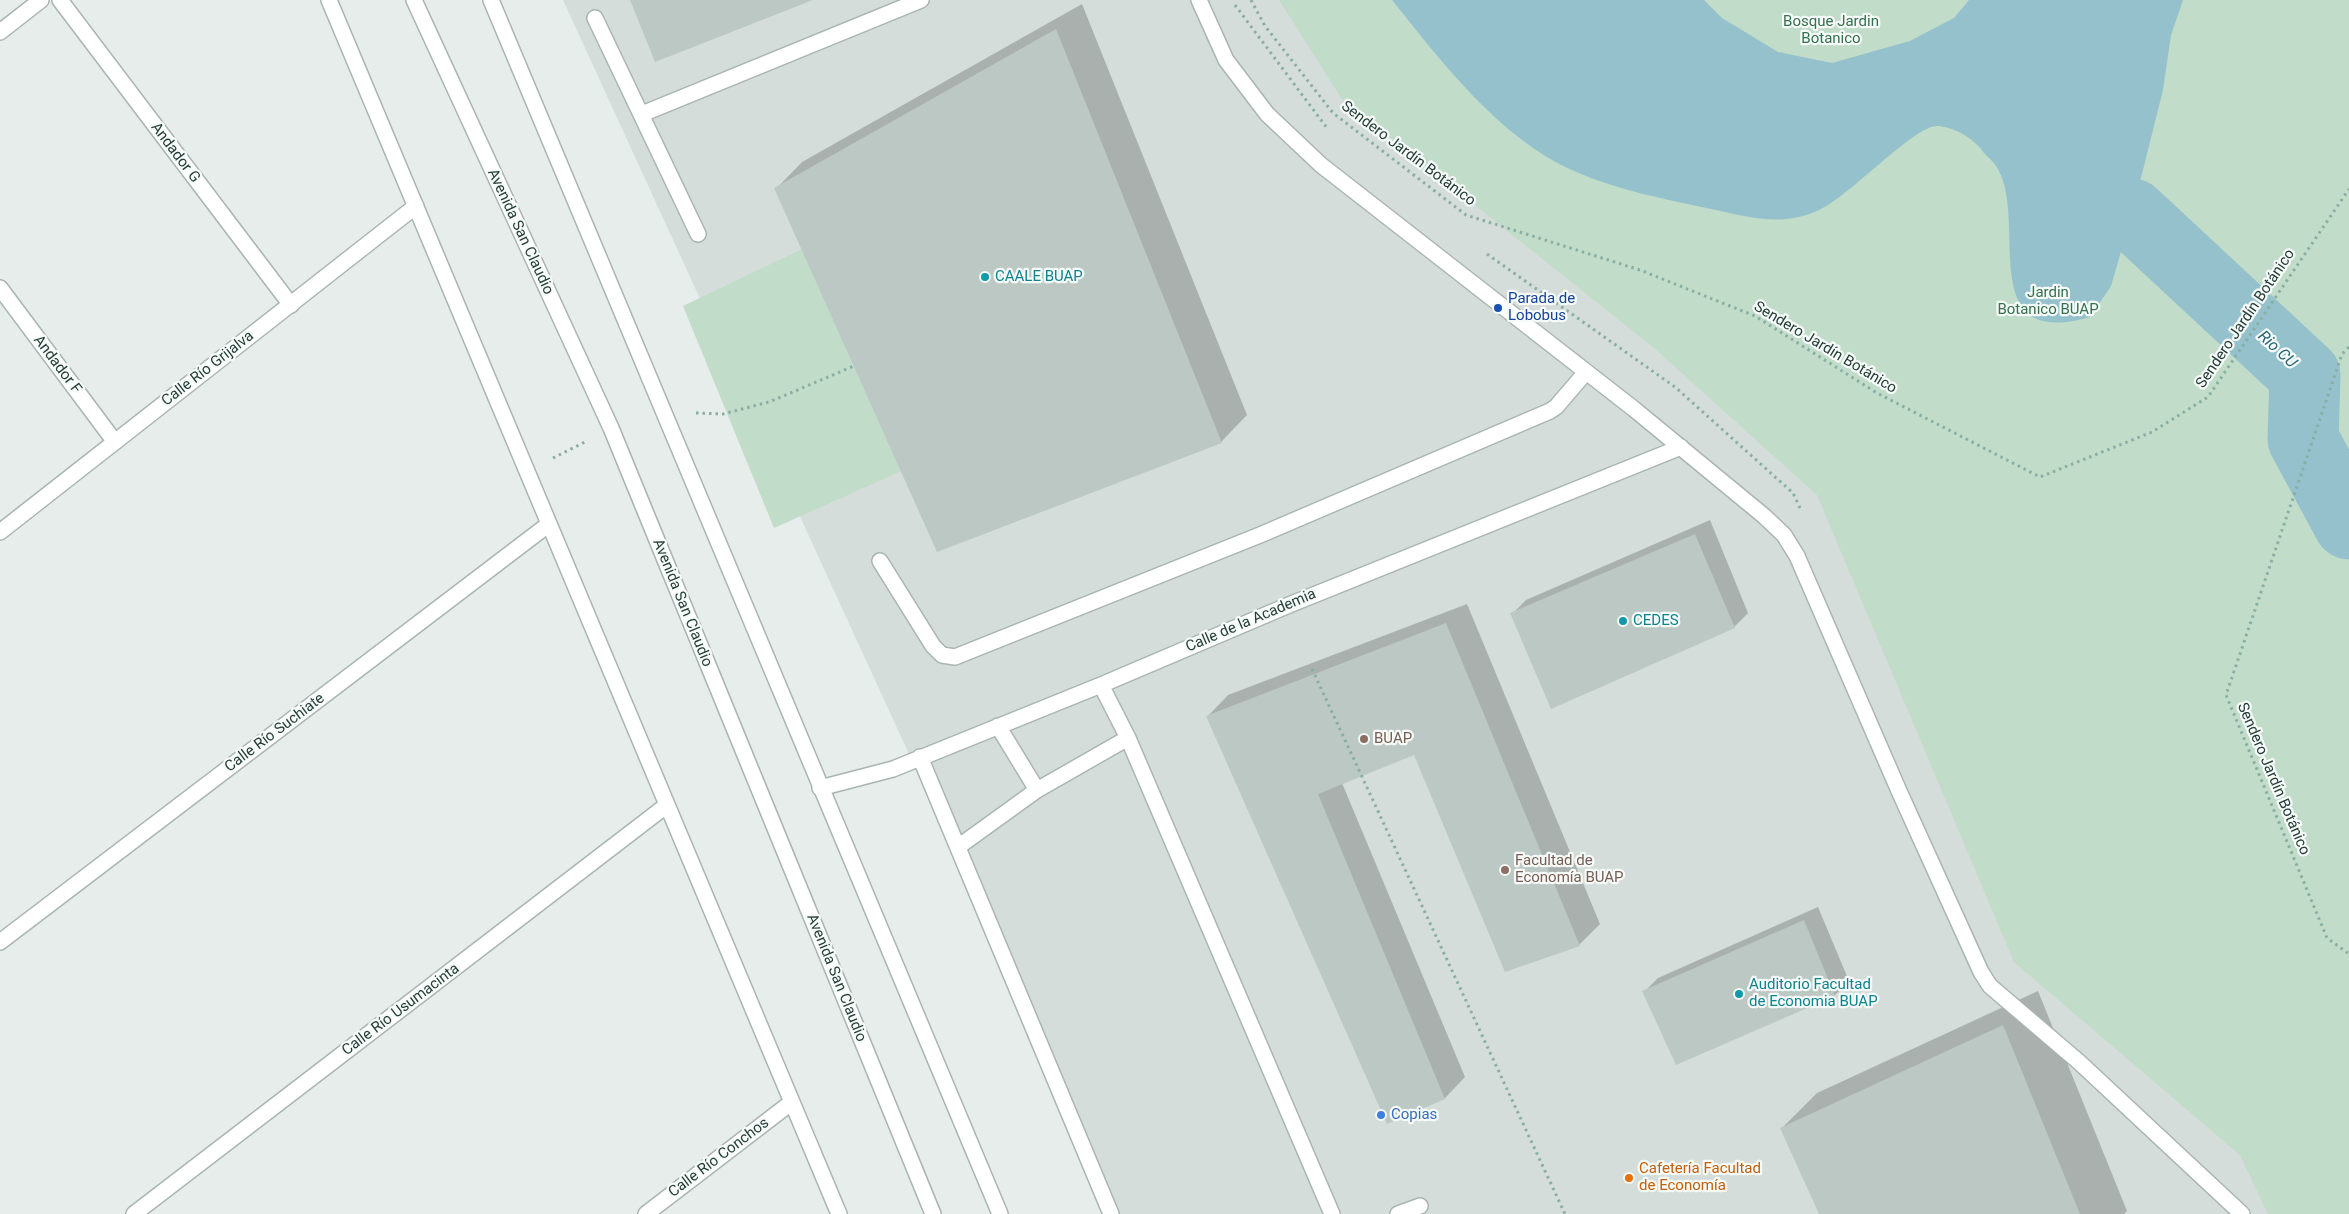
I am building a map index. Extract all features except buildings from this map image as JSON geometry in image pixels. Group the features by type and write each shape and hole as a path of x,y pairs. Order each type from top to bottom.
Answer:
{"street":[{"path":"0,32 41,0"},
{"name":"Andador G","path":"60,0 291,305"},
{"path":"330,0 839,1214"},
{"name":"Avenida San Claudio","path":"414,0 610,428 932,1214"},
{"path":"491,0 666,412 820,788 1000,1214"},
{"path":"642,114 921,0"},
{"path":"1198,0 1226,60 1267,114 1321,165 1586,372 1784,534 1797,556 1907,809 1981,972 1990,986 2079,1062 2242,1214"},
{"path":"595,18 698,234"},
{"name":"Calle Río Grijalva","path":"0,532 416,206"},
{"name":"Andador F","path":"0,288 115,442"},
{"path":"880,561 933,646 942,655 955,657 1260,535 1550,411 1586,372"},
{"name":"Calle de la Academia","path":"820,788 893,769 1101,685 1289,605 1681,448"},
{"name":"Calle Río Suchiate","path":"0,942 549,524"},
{"path":"1101,685 1128,738 1332,1214"},
{"path":"998,726 1037,790"},
{"path":"958,847 1037,790 1128,738"},
{"path":"920,757 1111,1214"},
{"name":"Calle Río Usumacinta","path":"134,1214 667,805"},
{"name":"Calle Río Conchos","path":"646,1214 792,1102"},
{"path":"1398,1214 1420,1206"}],"path":[{"path":"1233,0 1329,131"},
{"name":"Sendero Jardín Botánico","path":"1251,0 1264,26 1333,113 1466,215 1640,270 1755,316 1877,393 2040,477 2152,432 2208,397 2349,189"},
{"path":"1483,252 1675,387 1793,493 1801,511"},
{"name":"Sendero Jardín Botánico","path":"2349,347 2342,354 2226,695 2327,938 2349,954"},
{"path":"1312,670 1565,1214"}],"shaded area":[{"path":"563,0 2349,0 2349,1214 1120,1214"}],"green space":[{"name":"Jardin Botanico BUAP","path":"1279,0 2349,0 2349,1214 2268,1214 2240,1155 2014,962 1817,495 1654,348 1342,99"},
{"path":"844,229 937,455 774,528 683,306"}],"water":[{"path":"1392,0 1704,0 1722,18 1778,52 1832,63 1910,41 1954,18 1969,0 2183,0 2171,35 2163,90 2132,214 2111,286 2090,317 2054,322 2031,316 2018,300 2012,277 2006,194 1999,171 1975,142 1967,136 1938,126 1925,130 1896,150 1833,202 1807,215 1793,218 1753,218 1658,198 1590,178 1547,157 1521,139 1474,96 1431,48"}],"waterway":[{"name":"Rio CU","path":"2132,214 2305,375 2303,439 2349,524"}],"place":[{"name":"CAALE BUAP","path":"985,277"},
{"name":"Parada de Lobobus","path":"1498,308"},
{"name":"CEDES","path":"1623,621"},
{"name":"BUAP","path":"1364,739"},
{"name":"Facultad de Economía BUAP","path":"1505,870"},
{"name":"Auditorio Facultad de Economia BUAP","path":"1739,994"},
{"name":"Copias","path":"1381,1115"},
{"name":"Cafetería Facultad de Economía","path":"1629,1178"}],"park label":[{"name":"Bosque Jardin Botanico","path":"1831,30"}]}
